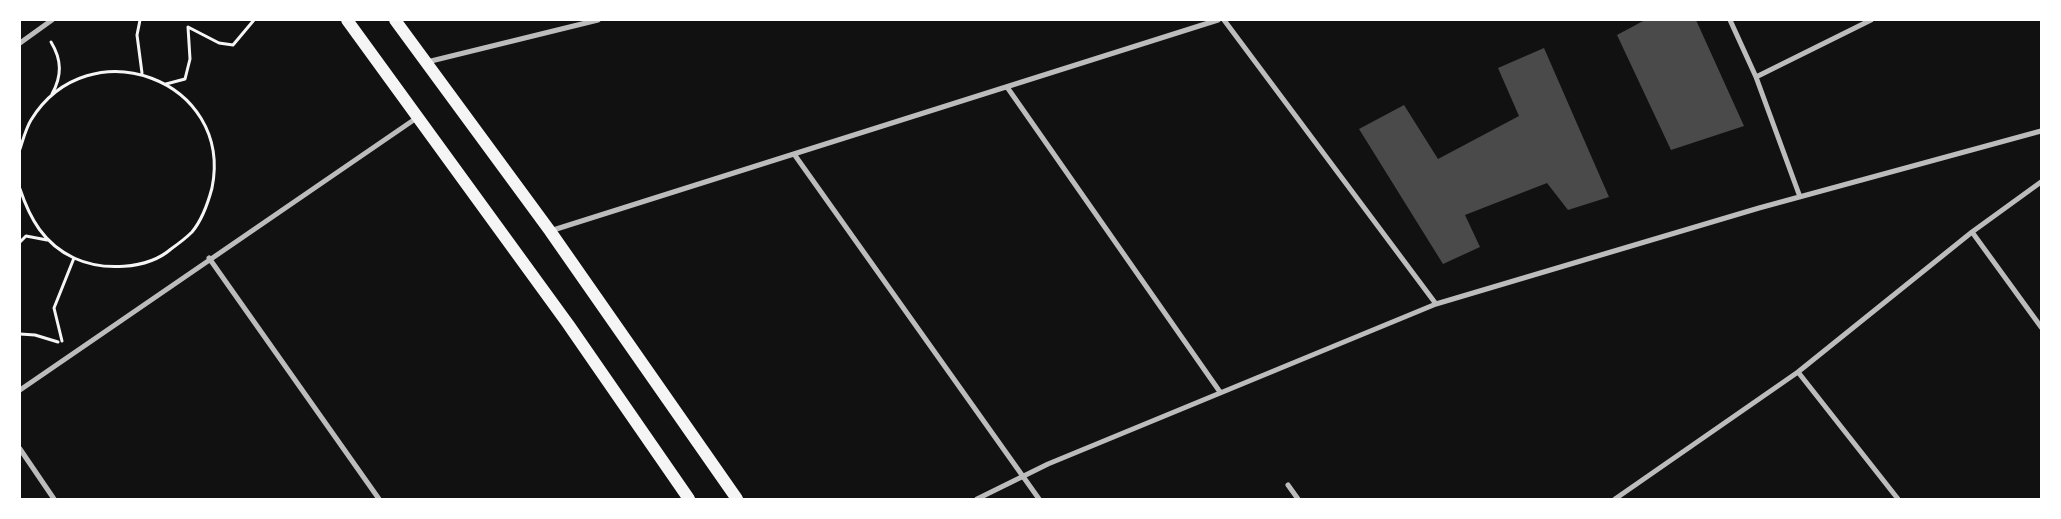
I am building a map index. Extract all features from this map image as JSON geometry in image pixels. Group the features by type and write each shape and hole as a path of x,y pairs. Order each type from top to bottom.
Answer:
{"main road":[{"path":"347,20 568,324 688,499"},
{"path":"395,20 550,231 737,499"}],"street":[{"path":"20,43 52,20"},
{"path":"426,62 598,20"},
{"path":"550,231 1218,20"},
{"path":"1224,20 1436,304"},
{"path":"1730,20 1756,77 1800,197"},
{"path":"1756,77 1871,20"},
{"path":"1007,87 1220,392"},
{"path":"20,390 209,258 418,117"},
{"path":"977,499 1220,392 1436,304 1800,197 2041,131"},
{"path":"794,154 1039,499"},
{"path":"1615,499 1798,372 1972,232 2041,182"},
{"path":"1972,232 2041,327"},
{"path":"209,258 379,499"},
{"path":"1798,372 1898,499"},
{"path":"20,449 54,499"},
{"path":"1288,485 1298,499"}],"path":[{"path":"140,20 137,35 142,73"},
{"path":"166,85 185,79 190,59 188,27 219,43 233,45 254,20"},
{"path":"20,149 30,121 51,95 59,77 60,67 54,47 41,28"},
{"path":"20,189 28,214 47,240 74,258 105,267 137,265 167,253 192,232 208,203 215,171 210,139 195,110 172,87 142,73 110,70 78,78 51,95"},
{"path":"20,242 26,236 47,240"},
{"path":"20,334 35,335 62,343 54,308 74,258"}],"building":[{"path":"1645,20 1696,20 1744,126 1671,150 1617,35"},
{"path":"1544,48 1609,197 1568,210 1547,183 1465,215 1480,247 1443,264 1359,129 1404,105 1438,159 1519,116 1498,68"}]}
